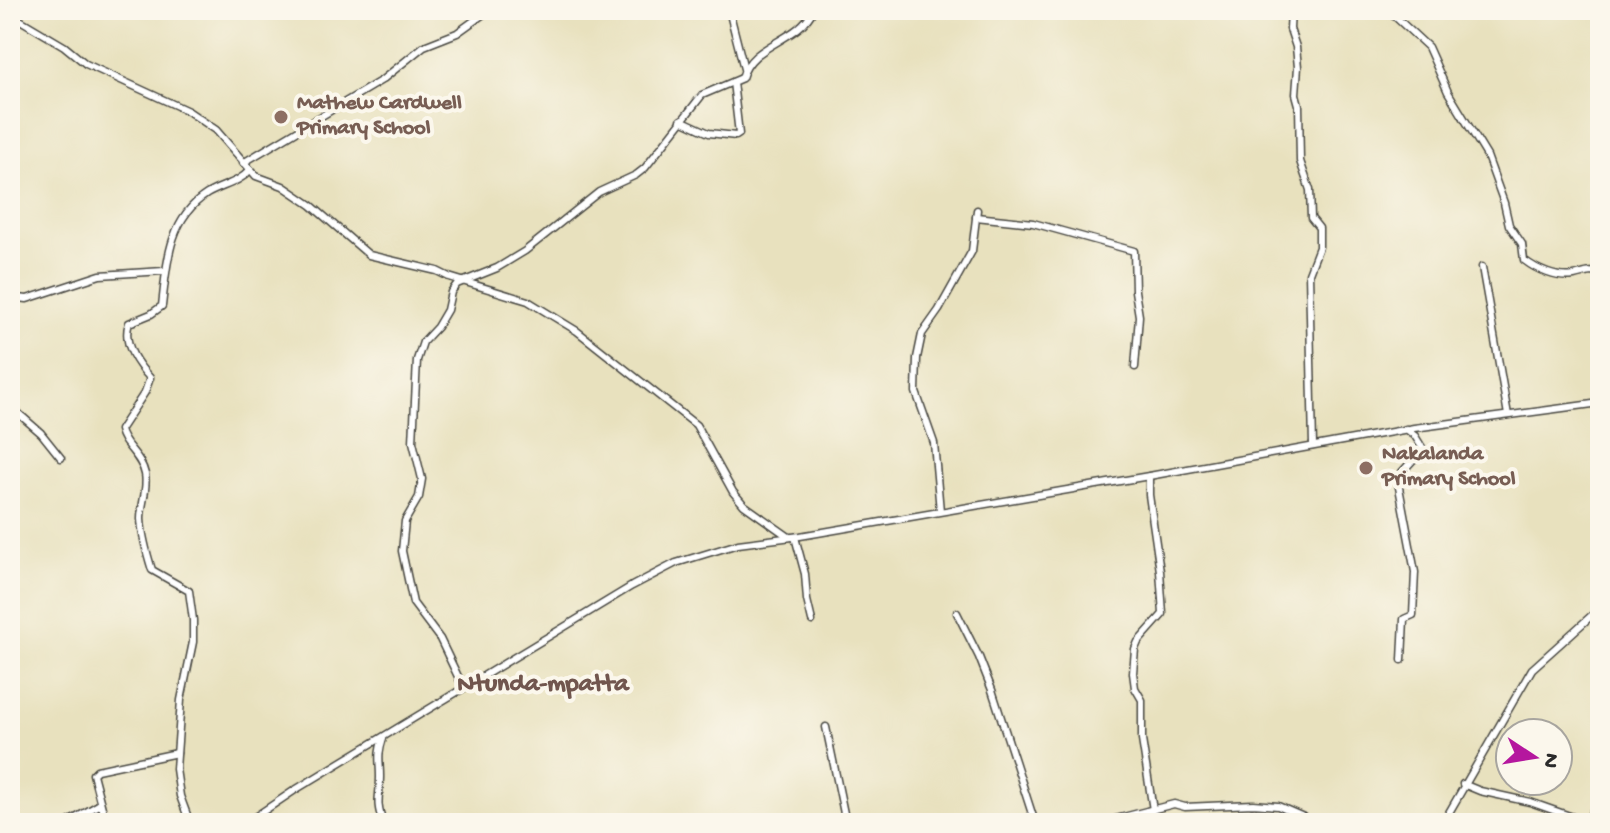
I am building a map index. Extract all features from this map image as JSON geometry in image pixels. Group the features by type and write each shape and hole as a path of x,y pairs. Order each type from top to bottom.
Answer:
{"street":[{"path":"243,163 382,80 424,46 457,33 489,10"},
{"path":"463,687 440,639 413,603 402,551 405,521 419,497 422,479 413,442 417,360 423,342 447,310 452,290 463,281 497,268 525,251 599,192 645,168 707,91 742,78 744,70 729,10"},
{"path":"744,70 764,50 791,35 813,10"},
{"path":"1291,10 1290,29 1298,67 1296,94 1300,161 1310,190 1311,218 1319,228 1319,247 1309,273 1313,446"},
{"path":"1388,10 1428,47 1445,85 1487,156 1509,225 1522,244 1524,260 1538,269 1562,276 1589,271 1600,274"},
{"path":"10,14 64,46 86,64 188,111 216,130 260,178 283,186 311,205 373,257 407,262 528,301 577,331 601,353 638,377 657,397 700,430 733,492 744,505 792,537 805,574 812,621"},
{"path":"681,120 709,133 739,134 733,82"},
{"path":"190,823 180,796 176,769 181,700 193,642 193,620 189,591 152,570 141,518 145,474 137,454 122,438 120,430 145,392 150,378 129,346 126,328 129,323 162,306 164,271 180,222 193,204 212,191 236,182 250,170"},
{"path":"940,511 934,443 916,395 917,358 922,334 972,251 977,214 1033,223 1134,251 1139,316 1135,367"},
{"path":"1482,267 1508,415"},
{"path":"10,302 100,275 164,271"},
{"path":"246,823 463,687 676,563 738,544 1149,476 1406,429 1600,403"},
{"path":"10,406 41,433 61,458"},
{"path":"1402,660 1404,619 1413,615 1416,594 1398,482 1402,472 1423,449 1406,429"},
{"path":"1149,476 1163,614 1138,642 1133,673 1135,688 1142,700 1142,740 1150,823"},
{"path":"1443,823 1532,669 1600,608"},
{"path":"957,613 992,690 1035,823"},
{"path":"826,727 846,823"},
{"path":"383,738 377,756 381,779 377,806 383,823"},
{"path":"103,812 93,774 97,770 177,753"},
{"path":"1463,784 1530,802 1587,822 1600,798"},
{"path":"67,823 100,804"},
{"path":"1100,823 1174,804 1185,807 1278,806 1317,823"}],"place":[{"name":"Mathew Cardwell Primary School","path":"281,117"},
{"name":"Nakalanda Primary School","path":"1366,468"}],"district":[{"name":"Ntunda-mpatta","path":"543,685"}]}
